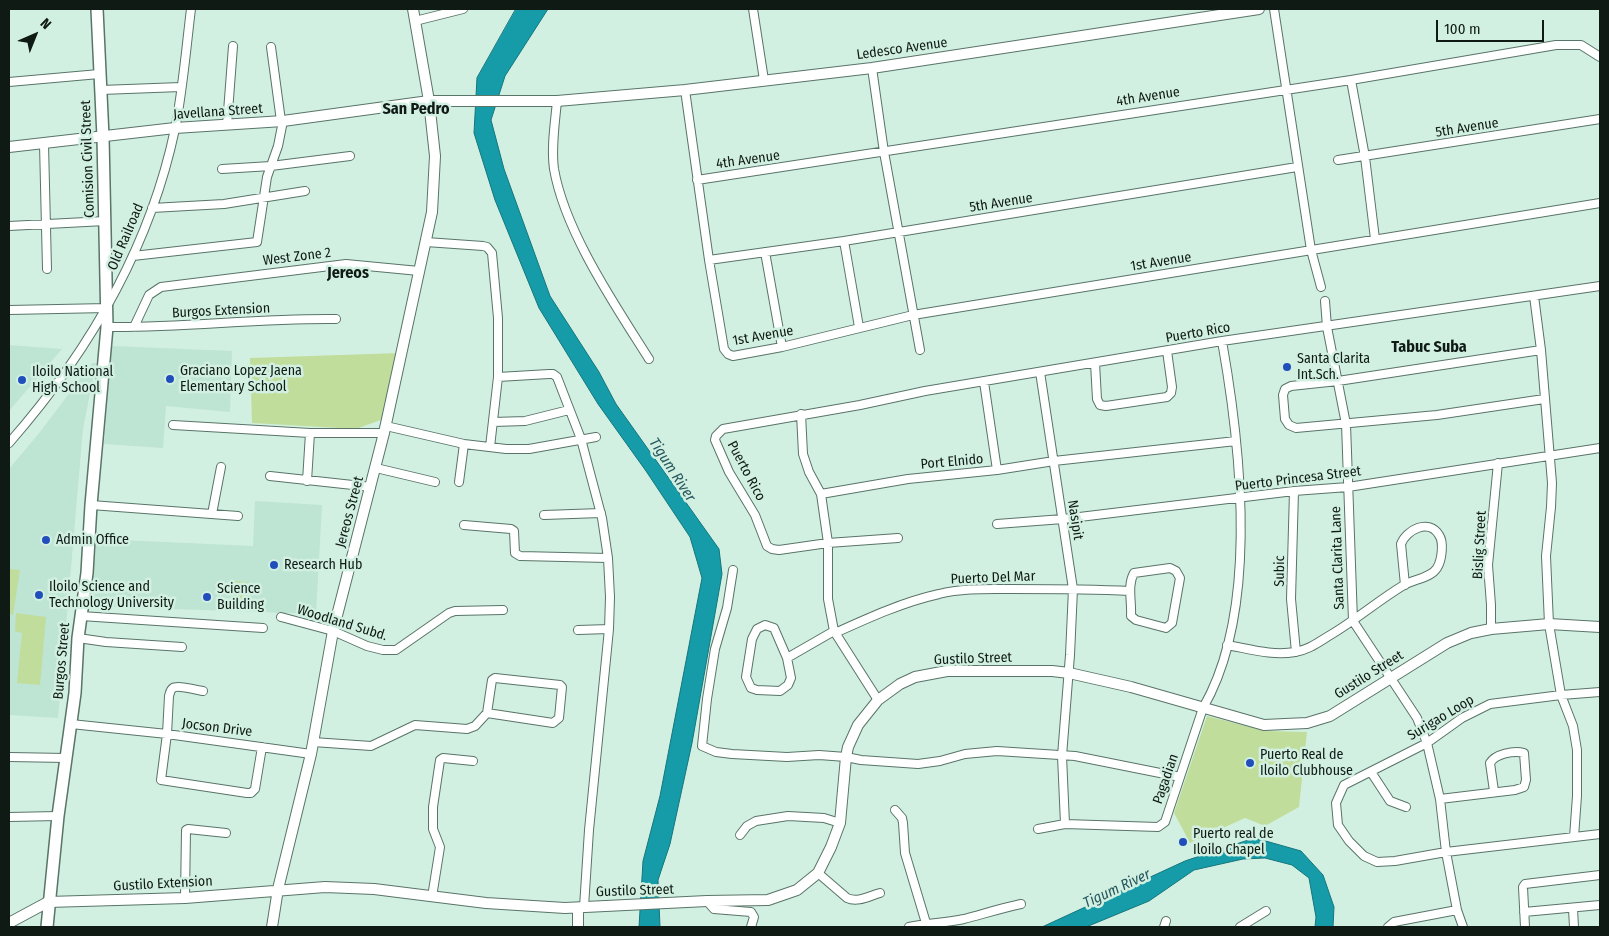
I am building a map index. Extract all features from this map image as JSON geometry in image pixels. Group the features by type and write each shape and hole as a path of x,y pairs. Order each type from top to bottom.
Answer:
{"main road":[{"name":"Comision Civil Street","path":"97,9 103,137 107,308"},
{"name":"Burgos Street","path":"47,927 48,902 75,693 78,638 87,573 107,308"}],"street":[{"name":"Old Railroad","path":"9,443 50,395 71,365 107,308 132,256 152,208 175,128 191,9"},
{"name":"Jereos Street","path":"272,927 278,889 311,754 332,631 376,468 432,212 435,156 429,101 413,9"},
{"path":"415,21 463,9"},
{"path":"753,9 764,80"},
{"name":"Ledesco Avenue","path":"453,100 552,101 685,90 872,68 1259,9"},
{"path":"1274,9 1311,250 1321,287"},
{"name":"4th Avenue","path":"697,180 1286,88 1351,80 1556,45 1581,45 1600,57"},
{"path":"227,125 233,46"},
{"path":"132,256 257,242 264,198 271,166 278,146 282,121 271,47"},
{"path":"872,68 884,152 912,315 920,350"},
{"path":"9,82 99,74"},
{"path":"1351,80 1365,158 1375,239"},
{"path":"101,90 181,87"},
{"path":"685,90 709,260"},
{"name":"Javellana Street","path":"9,147 175,128 282,121 429,101 453,100"},
{"path":"552,101 553,160 562,197 585,252 649,359"},
{"name":"5th Avenue","path":"1338,160 1365,158 1600,119"},
{"path":"44,144 47,269"},
{"path":"222,169 271,166 350,156"},
{"name":"5th Avenue","path":"709,260 844,242 1297,167"},
{"path":"152,208 224,204 305,191"},
{"name":"1st Avenue","path":"709,260 724,349 733,356 782,347 912,315 1600,203"},
{"path":"9,226 105,221"},
{"path":"426,242 483,246 490,249 492,253 498,318 498,377 490,447"},
{"path":"844,242 859,327"},
{"path":"765,252 782,347"},
{"name":"West Zone 2","path":"134,327 149,295 161,287 346,264 419,271"},
{"name":"Puerto Rico","path":"828,543 779,550 767,546 755,515 729,472 715,440 716,436 723,429 1222,341 1600,286"},
{"path":"1534,296 1541,350 1552,483 1546,556 1549,624 1561,695 1573,726 1577,750 1577,796 1574,837"},
{"name":"Santa Clarita Lane","path":"1324,301 1327,327 1346,424 1353,622 1417,718 1427,743 1440,799 1446,852 1457,910 1463,927"},
{"path":"9,310 107,308"},
{"name":"Burgos Extension","path":"107,327 336,319"},
{"name":"Pagadian","path":"1038,829 1065,824 1158,827 1165,822 1203,708 1212,692 1227,645 1237,598 1240,498 1236,441 1222,341"},
{"path":"1541,350 1338,381 1290,386 1285,389 1282,395 1285,419 1289,425 1296,428 1437,415 1544,399"},
{"path":"1095,363 1097,399 1100,405 1106,406 1167,396 1171,393 1172,387 1167,351"},
{"name":"Nasipit","path":"1040,372 1073,589 1069,673"},
{"path":"498,377 553,374 557,377 581,439 601,513 608,558 609,629 578,927"},
{"name":"Port Elnido","path":"821,494 908,479 998,470 984,382"},
{"path":"493,422 525,421 570,410"},
{"path":"801,414 802,454 821,494 828,543 828,599 834,632 878,700"},
{"path":"173,425 310,433 385,430 464,444 506,449 529,449 596,437"},
{"path":"307,480 310,433"},
{"path":"998,470 1054,461 1236,441"},
{"path":"459,482 464,444"},
{"name":"Puerto Princesa Street","path":"997,524 1063,519 1294,491 1348,487 1600,448"},
{"name":"Bislig Street","path":"1491,629 1488,565 1498,463"},
{"path":"212,514 221,467"},
{"path":"376,468 435,482"},
{"path":"270,476 371,487"},
{"name":"Subic","path":"1294,491 1291,599 1296,652"},
{"path":"91,505 238,516"},
{"path":"544,515 601,513"},
{"path":"464,525 511,530 514,534 515,553 520,556 608,558"},
{"path":"1227,645 1260,652 1296,652 1313,646 1353,622 1404,585 1430,574 1439,566 1442,543 1436,530 1429,527 1419,527 1410,531 1403,538 1401,544 1404,585"},
{"path":"828,543 898,538"},
{"path":"1170,568 1176,571 1180,578 1172,624 1166,628 1136,620 1132,616 1130,591 1134,573 1170,568"},
{"path":"733,570 727,608 715,649 702,746 716,752 732,754 788,757 819,755 918,764 940,762 982,751 1075,756 1180,777"},
{"name":"Puerto Del Mar","path":"786,658 834,632 910,602 940,593 974,590 1073,589 1130,591"},
{"name":"Woodland Subd.","path":"281,618 332,631 366,646 383,650 396,650 449,613 455,611 503,610"},
{"path":"81,616 263,628"},
{"name":"Gustilo Street","path":"278,889 325,887 374,889 486,903 581,907 707,900 768,900 797,890 818,873 840,823 846,757 848,747 858,725 878,700 900,684 915,677 947,671 1052,671 1131,687 1264,725 1307,723 1330,716 1447,643 1472,633 1491,629 1549,624 1600,627"},
{"path":"765,625 774,628 786,658 791,678 783,690 756,690 751,688 746,677 752,639 758,629 765,625"},
{"path":"578,630 609,629"},
{"path":"78,638 106,642 182,647"},
{"path":"1065,824 1062,756 1069,673"},
{"path":"312,742 371,746 415,725 467,729 476,726 488,713 492,680 495,678 560,685 562,687 559,718 554,723 488,713"},
{"name":"Jocson Drive","path":"202,691 177,687 170,691 167,734 311,754"},
{"name":"Surigao Loop","path":"1446,852 1395,862 1377,862 1364,856 1349,841 1338,825 1336,803 1344,785 1427,743 1462,718 1490,704 1600,692"},
{"path":"70,724 167,734 161,780 251,793 254,792 262,747"},
{"path":"1440,799 1515,790 1524,787 1526,780 1524,753 1499,755 1492,760 1490,763 1494,792"},
{"path":"9,758 66,758"},
{"path":"432,897 440,848 432,829 433,807 440,760 443,758 473,761"},
{"path":"1371,772 1390,801 1406,807"},
{"path":"894,810 902,818 905,853 926,923"},
{"path":"9,817 58,816"},
{"path":"740,835 747,826 756,821 788,816 813,816 840,823"},
{"path":"185,898 186,830 226,833"},
{"path":"1446,852 1600,834"},
{"path":"818,873 851,900 859,900 880,893"},
{"path":"1525,927 1523,887 1525,884 1600,875"},
{"name":"Gustilo Extension","path":"48,902 185,898 278,889"},
{"path":"707,900 714,909 751,912 754,917 751,927"},
{"path":"9,923 48,902"},
{"path":"909,927 963,919 1021,904"},
{"path":"1524,912 1573,909 1600,905"},
{"path":"1573,909 1574,927"},
{"path":"1388,927 1394,922 1457,910"},
{"path":"1240,927 1266,911"}],"shaded area":[{"name":"Iloilo National High School","path":"9,345 62,349 9,411"},
{"name":"Graciano Lopez Jaena Elementary School","path":"112,346 232,351 230,412 166,406 163,448 104,444"},
{"name":"Iloilo Science and Technology University","path":"92,363 96,363 83,429 58,718 9,715 9,469 40,432"},
{"name":"Iloilo Science and Technology University","path":"255,501 322,505 316,614 89,606 97,539 253,546"}],"green space":[{"path":"400,353 389,417 356,429 252,423 250,358"},
{"path":"9,569 20,570 13,615 9,614"},
{"path":"233,581 248,582 248,608 232,608"},
{"path":"16,613 46,617 40,685 17,683 22,633 15,631"},
{"path":"1207,716 1265,731 1307,732 1299,807 1265,826 1245,818 1190,843 1174,813"}],"water":[{"path":"516,9 548,9 505,76 491,120 504,169 550,296 599,372 616,404 719,549 722,574 692,743 670,844 658,880 660,927 639,927 643,861 660,796 702,578 690,537 598,404 539,308 495,200 474,133 477,78"},
{"path":"1255,838 1301,851 1323,875 1334,907 1333,927 1315,927 1316,917 1309,878 1292,865 1265,858 1243,859 1194,870 1149,901 1086,927 1042,927 1185,861"}],"place":[{"name":"Santa Clarita Int.Sch.","path":"1287,367"},
{"name":"Graciano Lopez Jaena Elementary School","path":"170,379"},
{"name":"Iloilo National High School","path":"22,380"},
{"name":"Admin Office","path":"46,540"},
{"name":"Research Hub","path":"274,565"},
{"name":"Iloilo Science and Technology University","path":"39,595"},
{"name":"Science Building","path":"207,597"},
{"name":"Puerto Real de Iloilo Clubhouse","path":"1250,763"},
{"name":"Puerto real de Iloilo Chapel","path":"1183,842"}],"district":[{"name":"San Pedro","path":"416,110"},
{"name":"Jereos","path":"348,274"},
{"name":"Tabuc Suba","path":"1429,348"}],"water label":[{"name":"Tigum River","path":"672,470"},
{"name":"Tigum River","path":"1117,889"}]}
